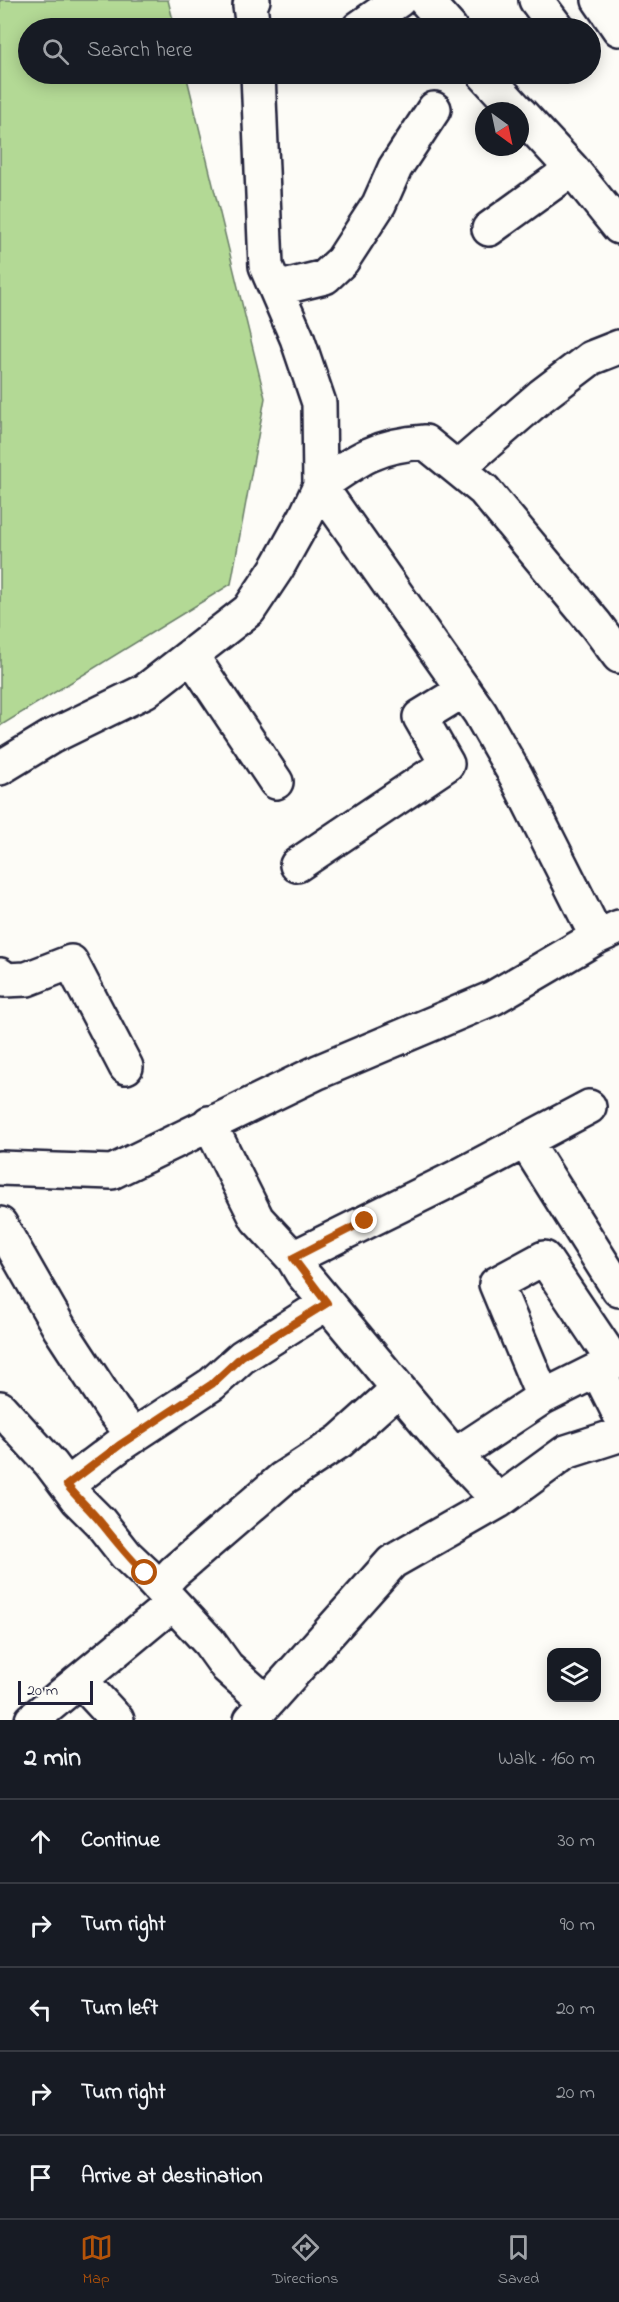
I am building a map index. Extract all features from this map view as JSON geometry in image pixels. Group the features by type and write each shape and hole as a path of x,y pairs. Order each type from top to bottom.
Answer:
{"street":[{"path":"252,18 250,6 253,0"},
{"path":"374,18 399,0"},
{"path":"425,0 441,18"},
{"path":"536,0 550,18"},
{"path":"599,0 619,29"},
{"path":"0,768 51,737 145,691 249,610 277,568 320,486 319,403 297,338 266,266 263,84"},
{"path":"493,84 510,102"},
{"path":"276,289 325,277 342,261 379,204 395,168 434,109"},
{"path":"529,123 572,169 619,226"},
{"path":"489,229 572,169"},
{"path":"458,468 541,396 591,358 619,347"},
{"path":"320,486 360,458 398,444 425,442 484,490 619,656"},
{"path":"0,1168 112,1172 318,1072 493,998 608,932 480,713 320,486"},
{"path":"191,655 276,783"},
{"path":"297,865 447,764 420,717 464,690"},
{"path":"0,975 4,980 27,979 70,962 126,1068"},
{"path":"293,1258 430,1190 588,1107"},
{"path":"209,1123 258,1219 293,1258 398,1389 455,1455 499,1501"},
{"path":"525,1141 619,1290"},
{"path":"0,1224 60,1329 113,1410 134,1436"},
{"path":"543,1397 496,1284 544,1258 610,1364 619,1413"},
{"path":"67,1485 134,1436 212,1384 242,1356 327,1303"},
{"path":"455,1455 543,1397 610,1364"},
{"path":"32,1720 80,1680 166,1596 174,1572 282,1479 340,1441 398,1389"},
{"path":"0,1408 51,1464 78,1500 100,1522 126,1555 208,1642 259,1711 392,1562 499,1501 566,1452 619,1435"},
{"path":"80,1680 117,1720"}],"green space":[{"path":"0,0 168,0 172,18 18,18 18,84 188,84 265,398 231,584 0,726"}],"route":[{"path":"145,1573 126,1555 67,1485 121,1444 212,1384 242,1356 327,1303 302,1273 293,1258 365,1221"}]}
